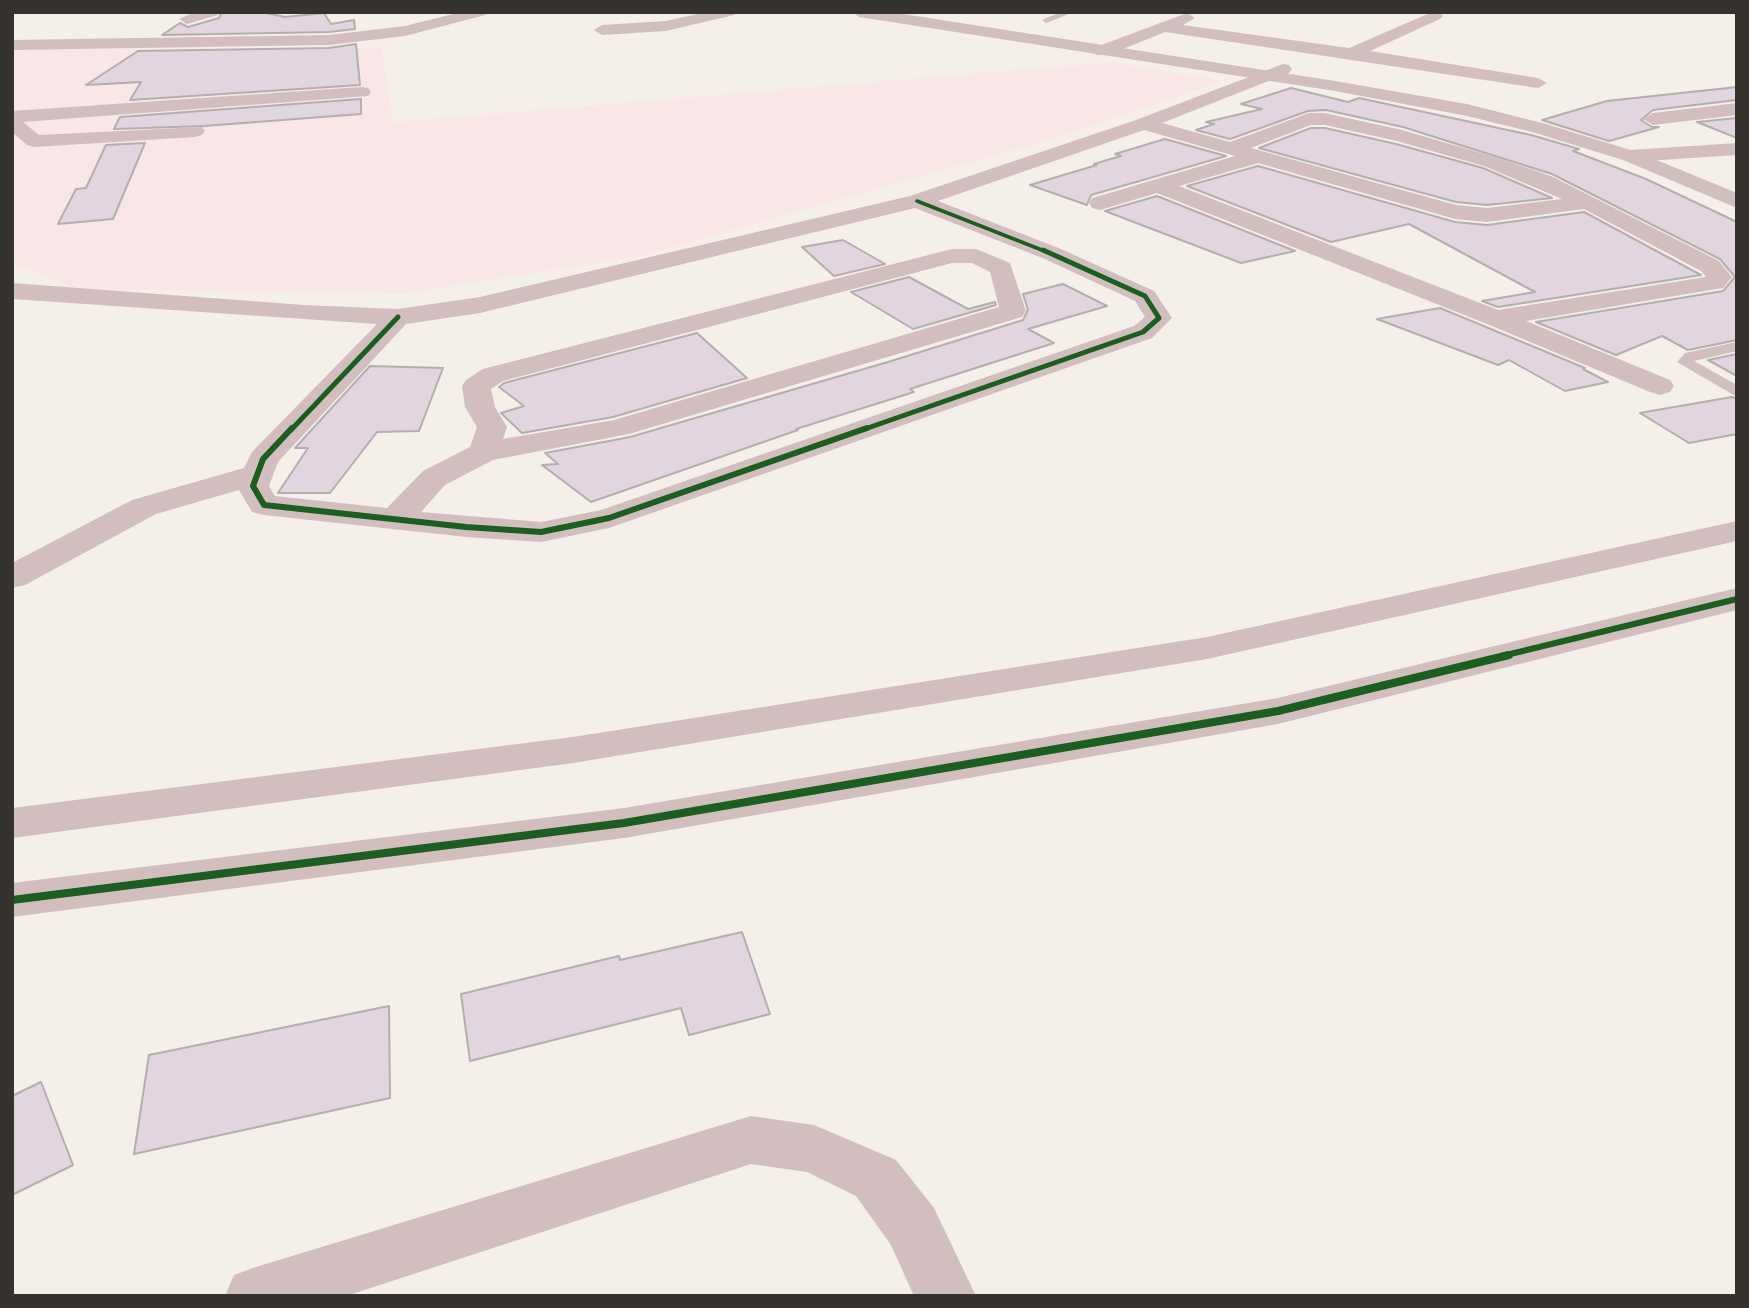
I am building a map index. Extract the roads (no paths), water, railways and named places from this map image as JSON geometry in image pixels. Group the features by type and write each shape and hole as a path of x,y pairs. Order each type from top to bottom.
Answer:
{"street":[{"path":"213,12 180,19 229,19"},
{"path":"12,45 329,40 405,31 480,12"},
{"path":"602,30 666,26 729,12"},
{"path":"859,12 1488,104 1664,152 1737,183"},
{"path":"911,12 1109,48 1202,12"},
{"path":"1351,52 1435,16"},
{"path":"1164,27 1351,52 1538,83"},
{"path":"135,60 327,49"},
{"path":"12,291 304,313 398,317 481,305 917,201 1143,124 1275,72 1467,110 1539,128 1630,156 1737,201"},
{"path":"1716,91 1737,98"},
{"path":"12,119 362,92"},
{"path":"1653,119 1737,109"},
{"path":"12,119 34,141 216,129"},
{"path":"1234,148 1309,119 1325,119 1402,136 1491,162 1543,181 1710,266 1720,277 1714,283 1496,318"},
{"path":"1143,124 1455,212 1486,215 1587,202"},
{"path":"1630,156 1737,149"},
{"path":"1100,204 1259,156"},
{"path":"1159,186 1496,318 1660,386"},
{"path":"398,317 263,458 253,486 264,505 396,520 541,532 609,518 1143,332 1160,317 1145,296 1053,254 917,201"},
{"path":"396,520 434,478 484,453 618,428 1013,311 1001,268 976,256 951,256 493,375 477,386 480,407 492,427 484,453"},
{"path":"12,577 144,507 257,474"},
{"path":"12,823 573,750 1207,648 1737,531"},
{"path":"12,900 624,823 1265,713 1737,599"},
{"path":"256,1296 751,1140 814,1149 876,1178 913,1227 945,1296"}],"lane":[{"path":"1046,20 1070,12"},
{"path":"1737,346 1690,356 1685,362 1737,391"}]}
